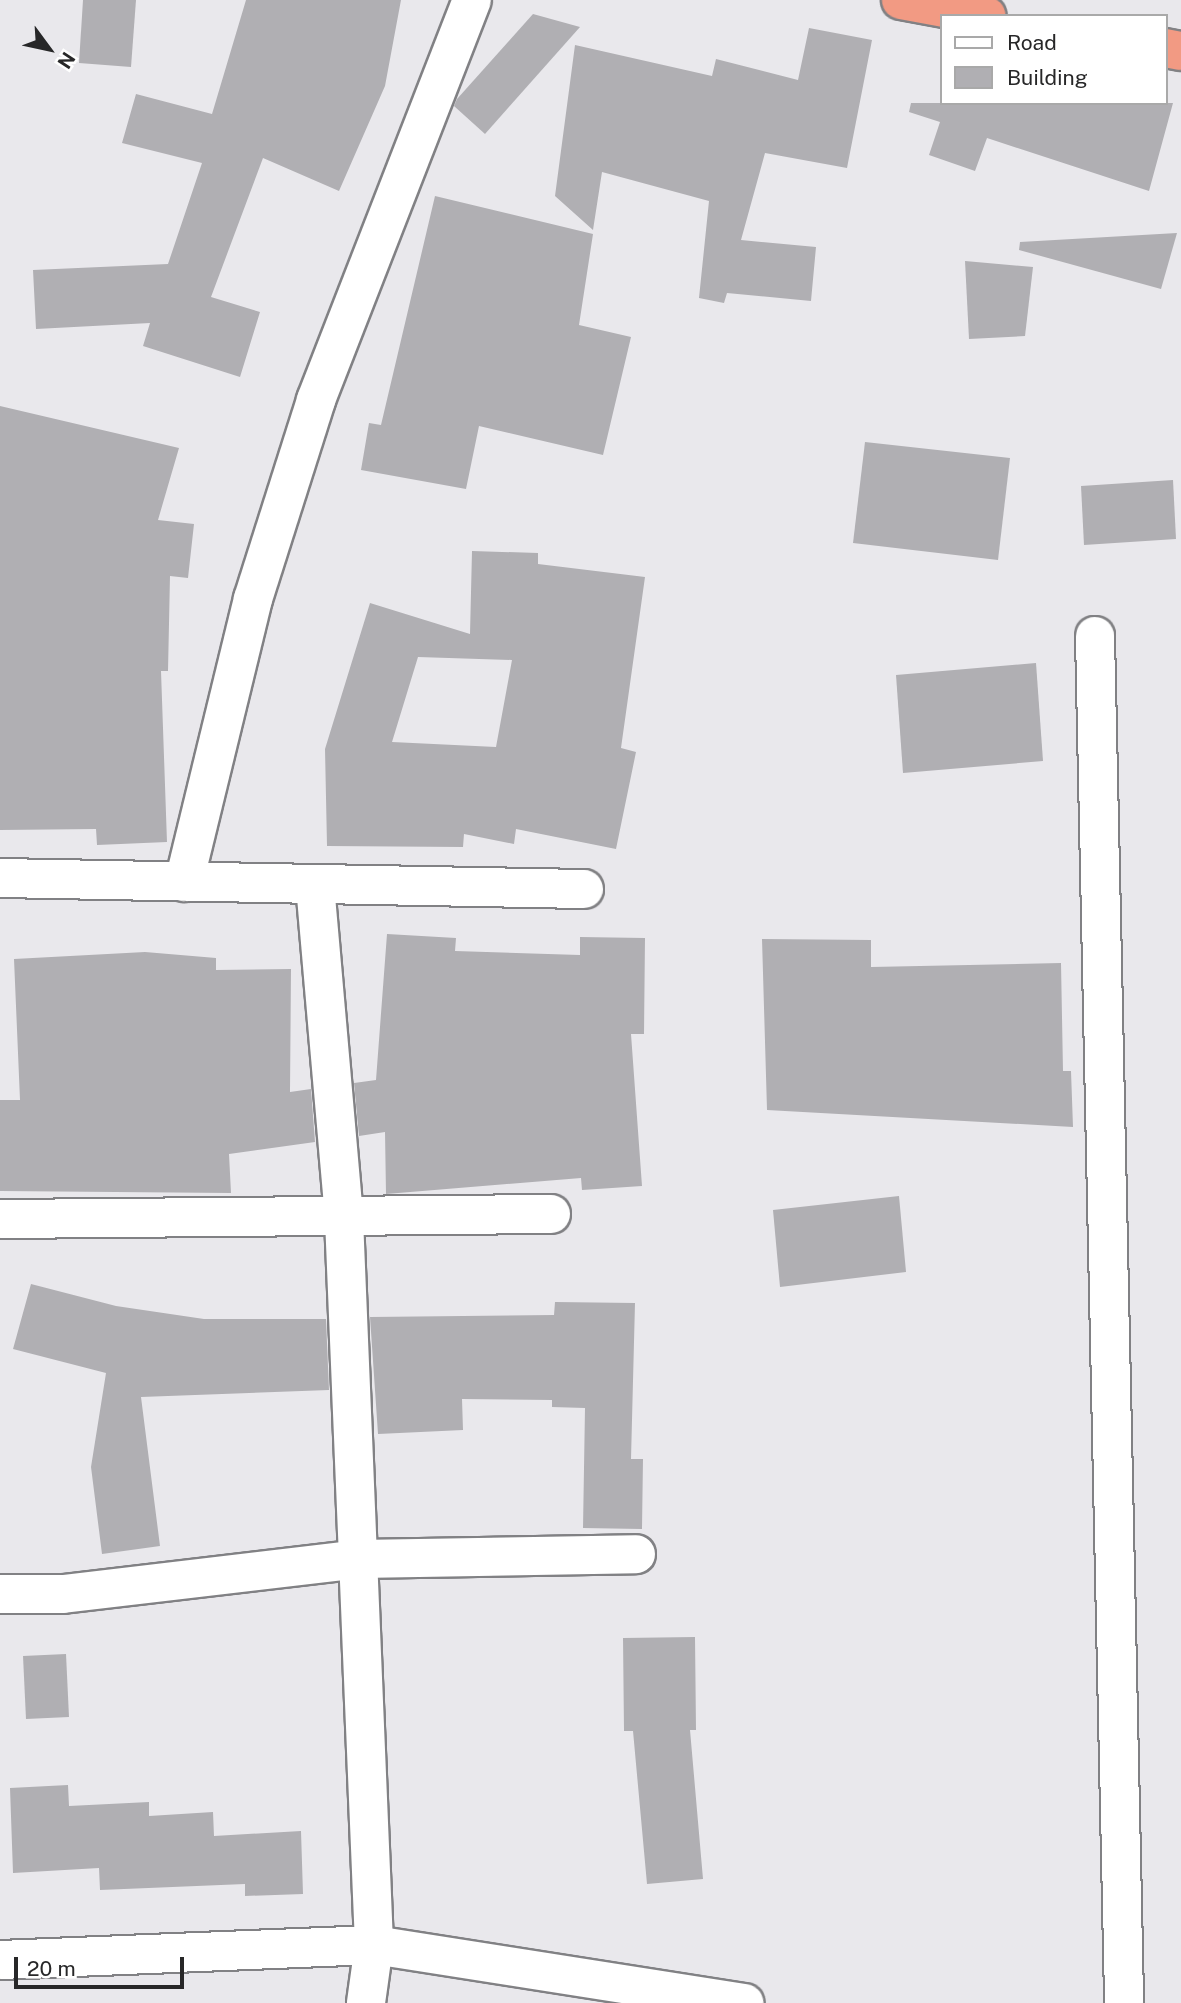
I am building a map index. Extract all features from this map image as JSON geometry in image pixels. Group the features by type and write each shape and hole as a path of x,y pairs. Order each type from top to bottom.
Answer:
{"highway":[{"path":"901,0 976,14"}],"street":[{"path":"184,882 253,599 316,400 472,0"},
{"path":"1095,636 1124,2003"},
{"path":"0,878 584,889"},
{"path":"315,885 344,1219 374,1945 366,2003"},
{"path":"0,1219 344,1219 551,1214"},
{"path":"0,1594 63,1594 359,1559 636,1554"},
{"path":"0,1960 374,1945 744,2003"}],"building":[{"path":"83,0 136,0 131,67 79,63"},
{"path":"246,0 401,0 385,86 339,191 263,158 211,297 260,312 240,377 143,346 150,323 36,329 33,270 168,264 202,163 122,143 136,94 212,114"},
{"path":"533,14 580,27 485,134 454,106 457,99"},
{"path":"809,28 872,40 847,168 765,153 741,240 816,247 811,301 727,293 724,303 699,298 709,201 602,172 593,230 555,196 575,45 712,76 716,59 798,80"},
{"path":"911,103 1173,103 1149,191 987,138 975,171 929,155 940,122 909,112"},
{"path":"435,196 593,234 579,325 631,337 603,455 479,426 466,489 361,470 369,423 381,425"},
{"path":"1177,233 1161,289 1019,250 1020,242"},
{"path":"965,261 1033,267 1025,336 969,339"},
{"path":"0,406 179,448 158,520 194,524 188,578 170,576 168,671 161,671 167,842 97,845 96,829 0,830"},
{"path":"865,442 1010,458 998,560 853,543"},
{"path":"1173,480 1176,539 1084,545 1081,486"},
{"path":"472,551 538,553 538,564 645,577 621,748 636,752 616,849 516,829 514,844 464,834 463,847 327,846 325,749 370,603 470,634","holes":["418,657 512,660 496,747 392,742"]},
{"path":"1036,663 1043,761 903,773 896,675"},
{"path":"387,934 456,938 455,951 580,955 580,937 645,938 644,1034 631,1034 642,1186 582,1190 581,1178 386,1194 385,1132 359,1136 354,1083 376,1080"},
{"path":"762,939 871,940 871,967 1061,963 1063,1071 1071,1071 1073,1127 767,1110"},
{"path":"145,952 216,958 216,970 291,969 290,1092 311,1089 315,1142 229,1154 231,1193 0,1191 0,1100 20,1100 14,959"},
{"path":"899,1196 906,1272 780,1287 773,1210"},
{"path":"31,1284 116,1306 204,1319 326,1319 329,1390 141,1397 160,1546 102,1554 91,1467 106,1373 13,1349"},
{"path":"555,1302 635,1303 631,1459 643,1459 642,1529 583,1528 585,1408 552,1407 552,1400 462,1399 463,1430 378,1434 370,1317 554,1315"},
{"path":"695,1637 696,1730 690,1730 703,1879 647,1884 633,1731 624,1731 623,1638"},
{"path":"66,1654 69,1717 26,1719 23,1656"},
{"path":"68,1785 69,1806 149,1802 149,1816 213,1812 214,1836 301,1831 303,1894 245,1896 245,1884 100,1890 99,1868 13,1873 10,1788"}]}
